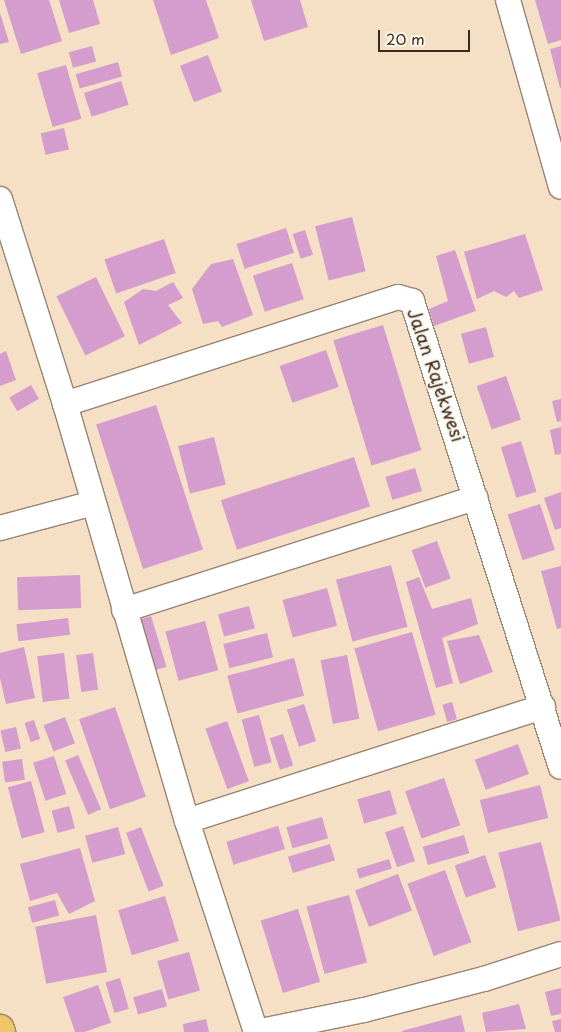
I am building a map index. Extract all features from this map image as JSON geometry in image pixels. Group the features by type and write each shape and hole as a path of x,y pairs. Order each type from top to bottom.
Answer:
{"street":[{"path":"508,0 561,188"},
{"path":"0,198 65,404 187,821 256,1032 364,1010 484,979 561,954"},
{"name":"Jalan Rajekwesi","path":"65,404 380,303 406,297 414,304 561,767"},
{"path":"124,610 476,498"},
{"path":"0,528 93,503"},
{"path":"187,821 543,707"}],"building":[{"path":"4,0 49,0 62,41 21,54"},
{"path":"59,0 93,0 100,24 69,33"},
{"path":"153,0 206,0 219,38 171,55"},
{"path":"251,0 300,0 308,27 264,41"},
{"path":"535,0 561,0 561,40 548,44"},
{"path":"0,13 9,42 0,44"},
{"path":"92,46 96,61 73,68 69,52"},
{"path":"561,46 561,88 560,88 550,49"},
{"path":"208,55 222,91 194,102 180,66"},
{"path":"118,62 122,76 80,89 76,74"},
{"path":"66,65 81,119 53,127 37,73"},
{"path":"121,81 129,105 92,117 84,93"},
{"path":"64,128 69,149 46,155 41,133"},
{"path":"352,217 366,271 329,281 315,226"},
{"path":"286,228 294,253 245,269 237,244"},
{"path":"305,230 313,255 301,259 293,234"},
{"path":"525,234 543,290 519,298 514,291 506,297 494,291 477,299 464,252"},
{"path":"164,239 176,273 116,294 104,260"},
{"path":"455,250 476,311 434,326 429,309 448,301 436,256"},
{"path":"233,259 253,315 222,327 218,321 203,324 192,289 211,264"},
{"path":"292,263 304,299 265,312 253,276"},
{"path":"96,277 125,336 85,356 56,296"},
{"path":"173,282 183,298 168,305 182,323 139,345 124,302 143,289 156,291"},
{"path":"383,325 421,450 372,465 333,340"},
{"path":"486,327 494,357 469,364 461,334"},
{"path":"326,350 339,387 292,403 280,366"},
{"path":"6,351 16,380 0,386 0,354"},
{"path":"506,376 521,419 492,430 477,386"},
{"path":"31,385 39,399 17,411 9,398"},
{"path":"561,399 561,421 557,422 552,401"},
{"path":"156,405 203,550 143,569 96,424"},
{"path":"561,427 561,454 555,455 550,430"},
{"path":"214,437 226,485 190,493 178,446"},
{"path":"521,441 536,492 516,498 501,447"},
{"path":"354,457 370,506 237,550 221,500"},
{"path":"415,468 422,491 392,500 385,477"},
{"path":"561,492 561,528 555,530 544,498"},
{"path":"540,504 555,550 522,560 508,515"},
{"path":"437,541 451,579 425,588 412,550"},
{"path":"391,565 408,627 353,642 336,580"},
{"path":"561,566 561,628 557,629 541,571"},
{"path":"80,575 81,608 18,610 17,577"},
{"path":"419,577 432,609 471,598 478,624 442,638 453,683 436,688 406,582"},
{"path":"327,588 337,626 293,638 283,600"},
{"path":"249,606 255,628 224,636 218,614"},
{"path":"151,616 166,667 151,671 136,621"},
{"path":"68,618 70,635 18,641 16,624"},
{"path":"205,621 218,670 179,681 165,632"},
{"path":"412,632 436,715 378,731 354,649"},
{"path":"267,633 273,657 229,668 223,644"},
{"path":"479,635 493,672 460,684 447,641"},
{"path":"24,647 35,698 6,704 0,678 0,653"},
{"path":"64,653 70,699 43,702 37,656"},
{"path":"93,653 98,690 81,692 76,655"},
{"path":"347,655 359,719 333,724 320,660"},
{"path":"294,658 304,696 237,714 227,676"},
{"path":"452,702 457,719 447,722 442,705"},
{"path":"304,704 316,741 299,747 287,710"},
{"path":"115,707 146,797 110,809 79,719"},
{"path":"259,715 272,762 254,767 242,720"},
{"path":"65,717 75,743 54,751 44,725"},
{"path":"34,720 40,739 31,742 24,723"},
{"path":"227,721 249,781 227,789 205,729"},
{"path":"16,727 21,748 5,752 0,731"},
{"path":"283,734 293,765 280,770 270,738"},
{"path":"518,744 529,774 486,790 475,760"},
{"path":"78,755 101,809 88,815 65,760"},
{"path":"54,756 66,794 45,801 33,763"},
{"path":"22,759 25,780 5,783 2,762"},
{"path":"444,778 460,825 422,839 405,791"},
{"path":"31,781 45,832 22,838 8,787"},
{"path":"540,785 548,818 488,833 480,800"},
{"path":"390,790 397,814 364,823 357,799"},
{"path":"69,806 75,828 58,833 52,811"},
{"path":"322,817 328,838 292,848 286,827"},
{"path":"278,826 285,849 233,865 226,842"},
{"path":"403,826 415,861 397,867 385,832"},
{"path":"118,827 125,854 92,863 85,836"},
{"path":"141,827 164,886 149,892 126,833"},
{"path":"464,835 469,853 428,865 423,847"},
{"path":"541,842 561,921 518,931 498,853"},
{"path":"330,844 335,860 293,873 288,857"},
{"path":"80,848 95,901 69,914 57,893 30,901 20,864"},
{"path":"485,855 496,887 466,898 455,865"},
{"path":"389,859 392,869 359,879 356,869"},
{"path":"445,870 471,942 434,956 407,884"},
{"path":"398,874 412,910 369,927 355,890"},
{"path":"349,895 367,963 325,974 306,906"},
{"path":"165,896 179,941 132,955 118,910"},
{"path":"55,900 59,915 32,923 28,907"},
{"path":"298,909 320,982 283,993 261,920"},
{"path":"96,915 107,972 46,984 35,927"},
{"path":"189,952 200,990 168,1000 157,961"},
{"path":"120,978 129,1009 114,1013 106,982"},
{"path":"98,985 111,1023 84,1032 75,1032 63,997"},
{"path":"561,988 561,1014 551,1016 545,992"},
{"path":"162,989 167,1006 138,1015 133,997"},
{"path":"519,1004 526,1029 486,1032 482,1013"},
{"path":"461,1015 465,1032 402,1032 402,1031"},
{"path":"206,1019 209,1032 184,1032 183,1024"},
{"path":"561,1019 561,1032 555,1032 552,1021"}]}
